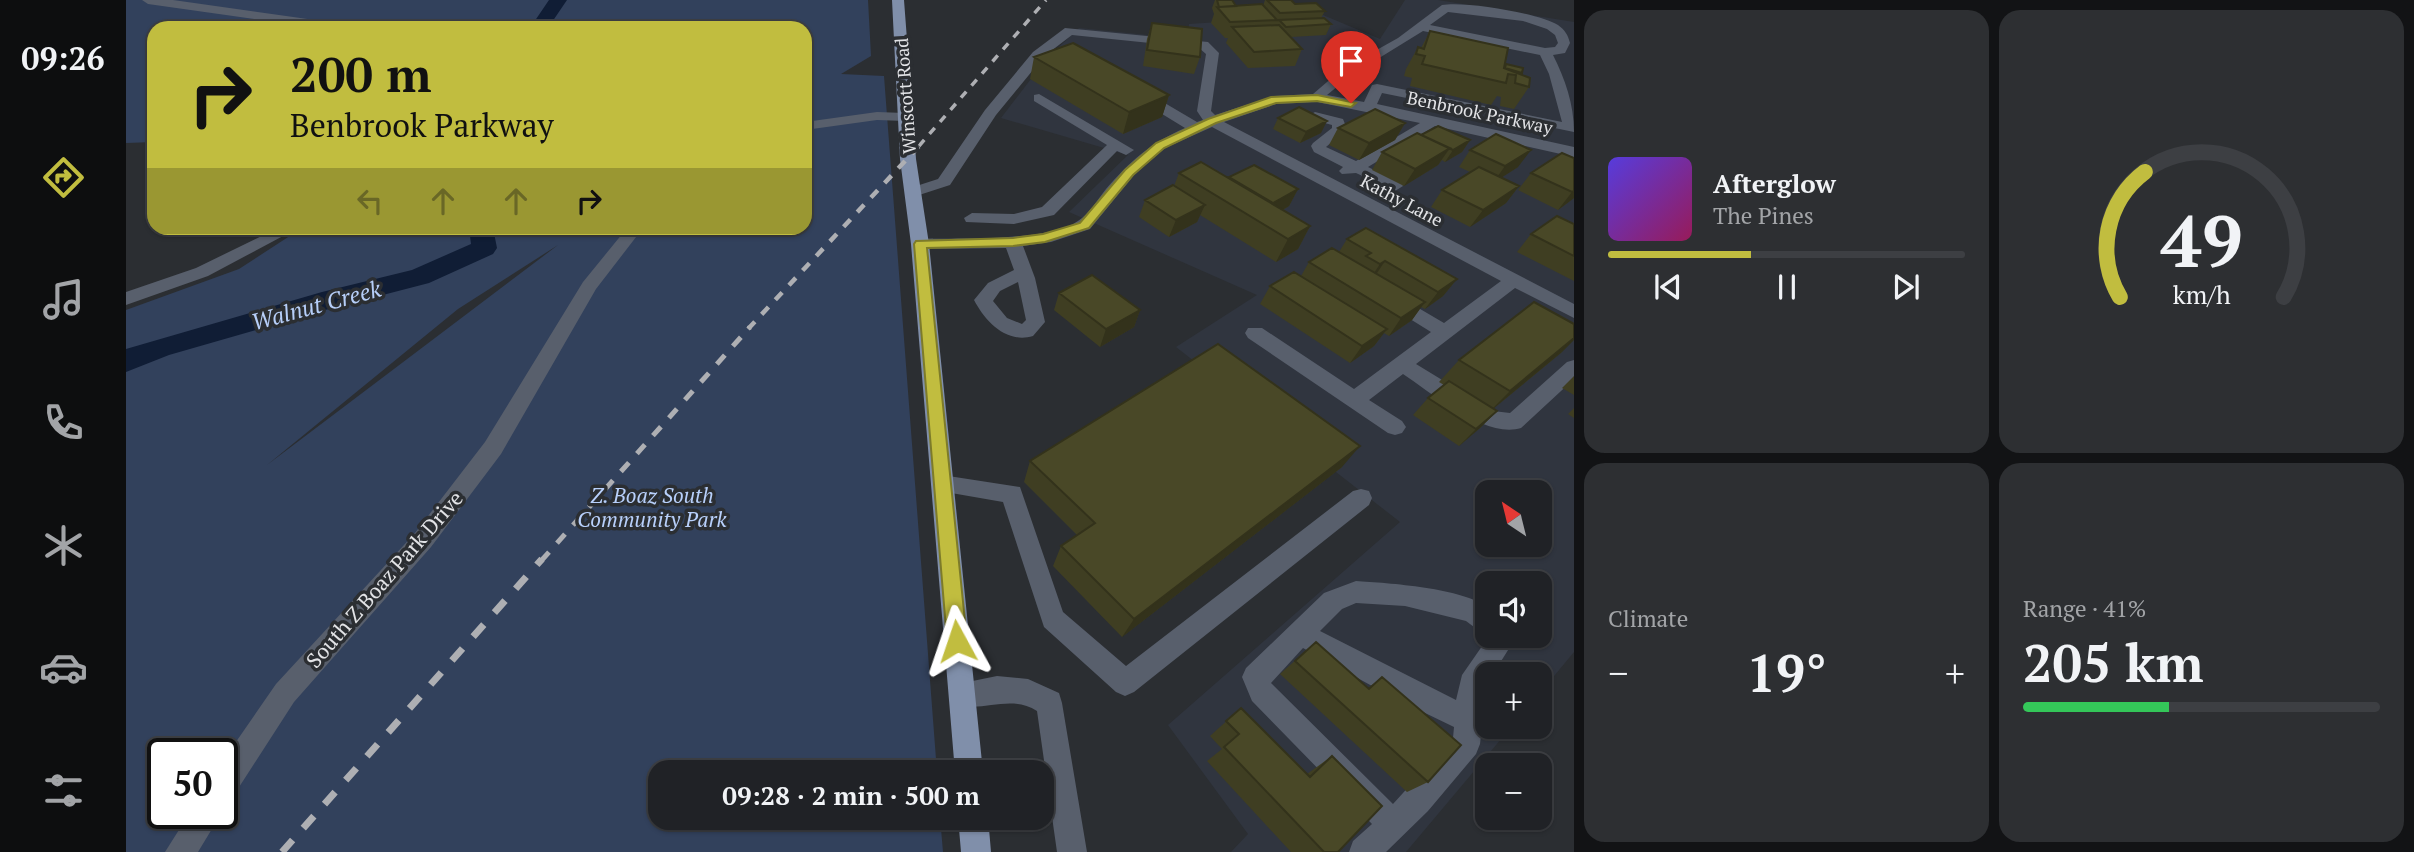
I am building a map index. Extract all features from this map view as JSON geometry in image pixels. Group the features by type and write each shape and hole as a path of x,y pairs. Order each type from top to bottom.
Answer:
{"main road":[{"name":"Winscott Road","path":"898,0 905,117 920,244 968,760"},
{"path":"974,830 976,852"}],"street":[{"path":"148,0 294,21"},
{"path":"1317,98 1329,83 1342,73 1377,57 1419,27 1446,8 1519,17 1542,23 1559,32 1564,43 1560,50 1545,52 1419,27"},
{"path":"913,192 944,182 990,113 1038,55 1069,31 1203,45 1213,53 1204,111 1212,121"},
{"path":"1369,107 1377,88 1573,130 1556,74 1545,52"},
{"path":"1038,55 1064,54"},
{"path":"1125,87 1196,128"},
{"path":"1039,98 1143,160"},
{"name":"Benbrook Parkway","path":"920,244 1013,242 1045,238 1084,225 1160,145 1212,121 1275,100 1317,98 1369,107 1574,152"},
{"path":"812,125 877,116 905,117"},
{"path":"1315,116 1338,122 1347,119 1356,121"},
{"name":"Kathy Lane","path":"1212,121 1574,312"},
{"path":"1326,181 1373,159 1433,121"},
{"path":"1338,122 1338,133 1318,146 1353,168 1395,186"},
{"path":"1384,128 1408,137"},
{"path":"972,218 1014,219 1048,211 1116,144"},
{"path":"1553,147 1548,158 1574,169"},
{"path":"1056,204 1090,219"},
{"path":"126,299 202,272 276,235"},
{"name":"South Z Boaz Park Drive","path":"238,764 285,693 423,540 493,448 589,286 629,235"},
{"path":"1013,242 1024,272"},
{"path":"1354,400 1513,281"},
{"path":"1377,290 1444,331"},
{"path":"1255,333 1395,427"},
{"path":"1402,363 1489,419 1514,422 1574,367"},
{"path":"942,484 1012,494 1053,619 1125,683 1361,498"},
{"path":"1392,824 1261,692 1255,677 1333,601 1356,592 1405,595 1475,613"},
{"path":"1300,633 1401,688 1467,719"},
{"path":"1364,852 1419,801 1465,744 1471,684 1496,648"},
{"path":"962,694 1018,687 1034,692 1049,703 1072,852"},
{"path":"180,852 196,829"}],"shaded area":[{"path":"1405,0 1438,0 1574,22 1574,652 1552,679 1552,662 1475,662 1475,739 1501,739 1489,753 1475,753 1475,770 1406,852 1231,852 1248,834 1168,725 1400,522 1176,347 1257,295 1069,212 1128,155 1001,118 1047,58 1079,28 1187,39 1189,24 1323,15 1380,39"}],"green space":[{"name":"Z. Boaz South Community Park","path":"126,0 868,0 871,56 841,74 884,76 936,760 648,760 648,830 941,830 943,852 126,852 126,310 239,269 291,235 812,235 812,21 147,21 147,142 126,143","holes":["558,245 267,465 458,309"]}],"building":[{"path":"1217,0 1232,0 1236,6 1219,7"},
{"path":"1267,0 1291,0 1295,4 1316,3 1325,11 1280,13"},
{"path":"1262,4 1277,20 1230,22 1217,7"},
{"path":"1324,18 1331,24 1286,27 1279,20"},
{"path":"1152,23 1202,29 1200,57 1147,50"},
{"path":"1279,25 1302,49 1254,52 1232,27"},
{"path":"1430,31 1508,48 1504,68 1530,78 1529,87 1515,83 1516,75 1508,74 1506,83 1422,64 1425,56 1416,54 1418,47 1424,49"},
{"path":"1073,43 1169,95 1129,112 1034,57"},
{"path":"1506,64 1523,68 1522,73 1505,68"},
{"path":"1299,107 1327,121 1306,132 1278,118"},
{"path":"1375,109 1405,123 1369,143 1338,128"},
{"path":"1438,126 1470,140 1453,150 1421,135"},
{"path":"1417,133 1450,148 1415,169 1382,152"},
{"path":"1496,134 1531,150 1505,166 1470,150"},
{"path":"1562,153 1574,158 1572,192 1531,173"},
{"path":"1201,162 1310,226 1288,239 1179,173"},
{"path":"1254,165 1298,189 1273,203 1229,177"},
{"path":"1479,167 1519,186 1483,210 1442,190"},
{"path":"1173,185 1205,205 1176,220 1145,200"},
{"path":"1557,216 1574,224 1574,256 1531,234"},
{"path":"1366,228 1457,279 1438,292 1385,261 1380,264 1366,256 1371,253 1347,239"},
{"path":"1332,248 1425,302 1401,318 1309,262"},
{"path":"1294,272 1387,329 1362,346 1270,286"},
{"path":"1092,275 1140,310 1106,329 1059,293"},
{"path":"1534,302 1574,324 1574,338 1510,391 1459,360"},
{"path":"1218,344 1360,446 1134,619 1061,546 1095,523 1030,461"},
{"path":"1449,381 1497,411 1476,429 1428,398"},
{"path":"1316,642 1369,689 1382,677 1461,745 1428,782 1295,661"},
{"path":"1241,708 1310,777 1332,756 1382,806 1338,852 1324,852 1224,747 1239,734 1226,721"}],"waterway":[{"name":"Walnut Creek","path":"544,21 558,0"},
{"name":"Walnut Creek","path":"126,361 159,348 322,301 420,277 484,248 482,235"}],"railway":[{"path":"919,146 1046,0"},
{"path":"748,329 921,144"},
{"path":"541,561 750,327"},
{"path":"282,852 542,559"}],"route":[{"path":"957,641 920,244 1013,242 1045,238 1084,225 1129,172 1160,145 1212,121 1275,100 1317,98 1351,103"}]}
